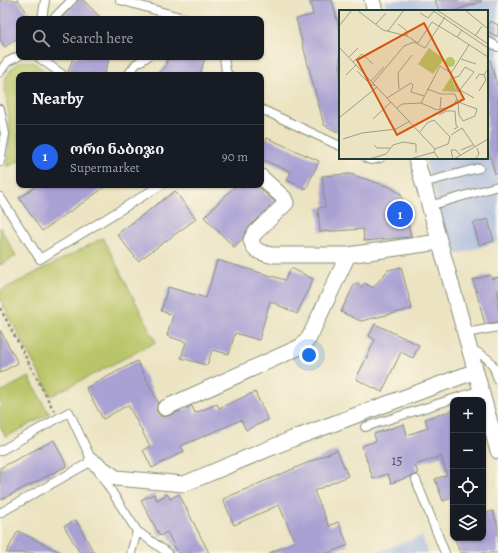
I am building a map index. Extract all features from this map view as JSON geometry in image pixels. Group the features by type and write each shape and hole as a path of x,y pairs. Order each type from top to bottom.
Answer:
{"street":[{"path":"372,0 375,10"},
{"path":"416,159 498,447"},
{"path":"264,179 284,198 286,203 254,234 251,240 254,248 260,252 270,255 348,255 439,242"},
{"path":"165,408 302,346 309,338 348,255"},
{"path":"92,461 116,478 184,484 292,439 476,371"}],"lane":[{"path":"56,16 72,0"},
{"path":"120,0 169,16"},
{"path":"42,16 44,1"},
{"path":"488,42 498,47"},
{"path":"0,72 2,62 16,57"},
{"path":"42,60 59,72"},
{"path":"130,72 136,64 142,60"},
{"path":"224,60 226,72"},
{"path":"0,109 5,134 0,162"},
{"path":"264,110 339,146"},
{"path":"423,183 479,168"},
{"path":"429,206 498,186"},
{"path":"0,198 40,259 156,188"},
{"path":"466,333 498,327"},
{"path":"470,348 491,362 498,380"},
{"path":"365,427 481,390"},
{"path":"0,451 69,412 92,461 137,532 168,553"},
{"path":"0,513 92,461"},
{"path":"416,480 444,553"},
{"path":"131,553 137,532"}],"path":[{"path":"0,308 58,418"}],"shaded area":[{"path":"385,0 498,0 498,242 451,256 425,159 488,159 488,10 387,10"},
{"path":"422,536 428,553 374,553"}],"green space":[{"path":"22,61 33,62 46,72 16,72 16,162 7,167 10,126 4,81 12,68"},
{"path":"0,227 16,256 0,265"},
{"path":"103,238 156,342 51,396 0,299 0,291"},
{"path":"29,377 49,414 6,437 0,426 0,392"}],"building":[{"path":"0,0 18,0 30,16 16,16 16,39 5,47 0,39"},
{"path":"78,0 83,0 99,16 64,16"},
{"path":"332,0 339,27 339,132 324,125 296,19 313,15 310,2"},
{"path":"435,0 481,0 481,2 457,10 439,10"},
{"path":"490,21 498,25 498,37 488,32 488,25"},
{"path":"72,60 109,60 105,72 68,72"},
{"path":"167,60 204,60 201,72 159,72 165,67"},
{"path":"490,60 498,89 498,173 495,174 488,149 488,61"},
{"path":"267,138 319,161 306,189 287,180 291,172 264,160 264,145"},
{"path":"350,174 390,187 401,194 411,237 364,241 363,229 320,232 318,208 325,207 322,176"},
{"path":"34,188 104,188 42,231 19,198"},
{"path":"233,188 259,188 275,202 248,228 242,239 234,247 204,217"},
{"path":"175,191 196,219 138,261 117,234"},
{"path":"488,219 494,241 479,245 473,223"},
{"path":"217,260 285,280 291,268 313,279 297,314 270,301 259,340 235,333 229,354 212,350 207,365 181,358 186,342 167,336 173,315 161,311 168,287 206,298"},
{"path":"401,267 412,309 361,321 341,312 355,283 362,287 364,283 373,288 388,270"},
{"path":"490,275 492,279 498,277 498,322 485,324 473,280"},
{"path":"375,324 419,345 413,358 401,352 382,392 356,379 375,340 369,336"},
{"path":"0,330 18,363 0,373"},
{"path":"137,361 158,402 156,408 160,416 166,417 192,406 195,413 217,404 219,408 255,392 268,420 246,430 241,420 181,446 184,451 152,468 143,450 150,446 128,405 103,419 86,388"},
{"path":"450,411 450,498 443,501 435,479 447,475 441,456 415,465 418,474 391,483 388,474 373,479 362,446 376,441 374,434 404,424 407,435 428,428 425,419"},
{"path":"54,440 67,466 0,500 0,468"},
{"path":"337,450 348,476 314,491 329,526 338,522 348,545 328,553 269,553 295,542 279,505 234,525 223,499"},
{"path":"154,494 157,500 167,494 170,499 179,494 209,553 178,553 167,532 160,536 141,500"},
{"path":"493,511 498,527 498,553 460,553 456,541 486,541 486,513"},
{"path":"76,520 94,553 80,553 64,526"},
{"path":"18,531 62,553 6,553"}],"place":[{"name":"ორი ნაბიჯი","path":"400,214"}]}
